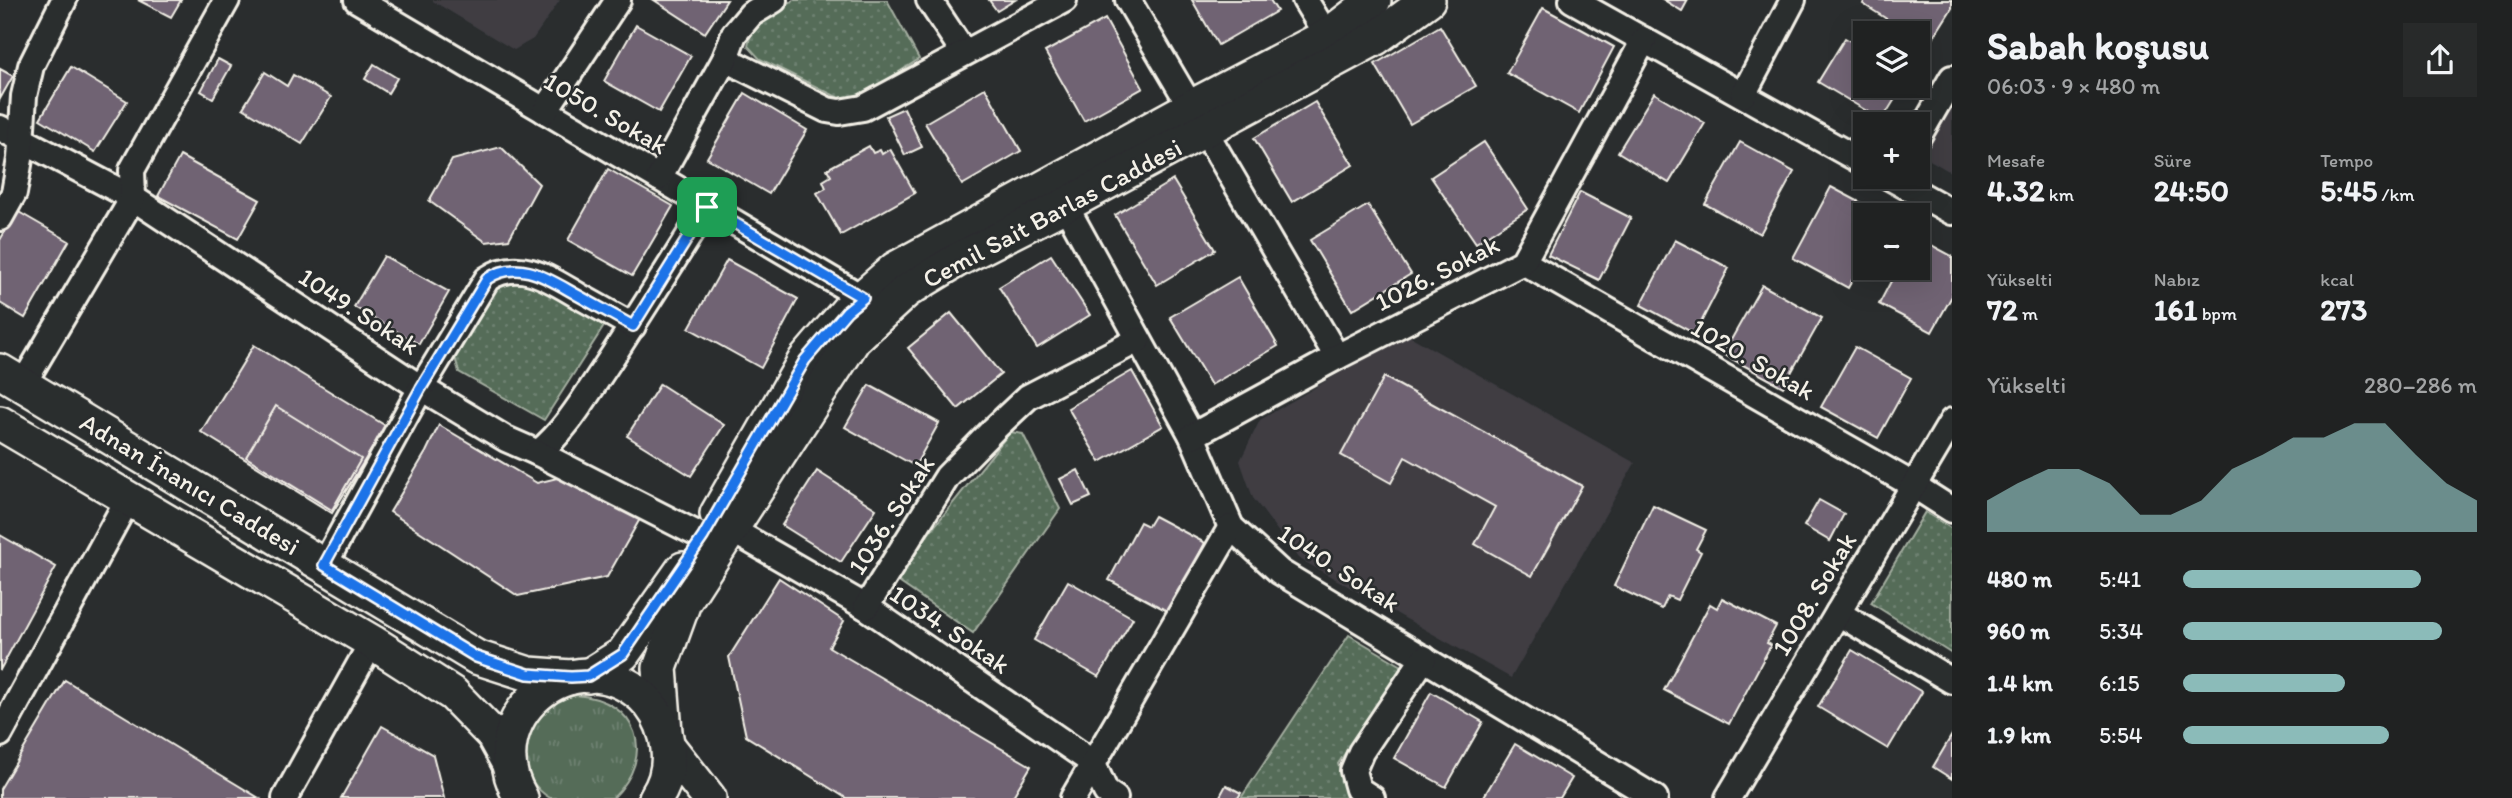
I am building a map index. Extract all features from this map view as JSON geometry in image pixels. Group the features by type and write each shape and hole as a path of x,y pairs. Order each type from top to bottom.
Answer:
{"street":[{"path":"12,377 133,198 132,170 227,0"},
{"name":"1050. Sokak","path":"357,0 863,298"},
{"path":"545,111 618,0"},
{"path":"659,178 725,59 734,34 751,13 774,0"},
{"path":"929,0 964,53"},
{"path":"725,59 827,110 863,108 1064,0"},
{"path":"1128,0 1337,357"},
{"path":"1305,0 1326,36"},
{"name":"Cemil Sait Barlas Caddesi","path":"514,785 509,748 512,731 528,702 555,683 579,676 623,654 718,534 854,339 906,291 957,260 1065,205 1326,36 1374,0"},
{"name":"Cemil Sait Barlas Caddesi","path":"656,798 665,779 668,763 660,668 684,602 805,360 847,311 895,270 1198,119 1376,38 1428,0"},
{"path":"1572,0 1853,157"},
{"path":"1743,95 1793,0"},
{"path":"0,218 14,193 11,133 31,66 59,2"},
{"name":"1026. Sokak","path":"1192,436 1337,357 1522,262 1644,40"},
{"path":"1930,116 1952,78"},
{"name":"1049. Sokak","path":"11,133 133,198 421,388 506,439 718,534"},
{"path":"1911,189 1952,212"},
{"name":"1040. Sokak","path":"1065,205 1192,436 1231,527 1280,572 1655,798"},
{"path":"538,453 556,438 633,326 707,207"},
{"name":"1020. Sokak","path":"1522,262 1913,485 1952,510"},
{"path":"324,565 421,388 487,279 499,271 519,270 540,274 633,326"},
{"name":"1036. Sokak","path":"866,607 947,477 994,429 1028,397 1138,340"},
{"name":"Adnan İnanıcı Caddesi","path":"12,377 476,657 528,674 604,677 635,690 658,715 666,739"},
{"name":"1008. Sokak","path":"1728,798 1952,421"},
{"name":"Adnan İnanıcı Caddesi","path":"0,422 372,642 453,694 493,735 514,785"},
{"path":"0,734 128,499"},
{"path":"1073,798 1231,527"},
{"name":"1034. Sokak","path":"718,534 866,607 1092,762 1106,792 1115,798"},
{"path":"1838,613 1952,681"},
{"path":"285,798 372,642"},
{"path":"1372,798 1358,789 1353,771 1361,752 1424,658"},
{"path":"666,739 709,798"}],"shaded area":[{"path":"431,0 560,0 533,39 514,50"},
{"path":"1952,105 1952,173 1930,160 1930,144"},
{"path":"1406,334 1635,463 1511,678 1298,558 1253,498 1240,461 1260,420"}],"green space":[{"path":"794,0 887,0 919,59 859,98 839,98 760,59 748,46 759,23"},
{"path":"532,282 606,323 544,420 459,372 455,357 494,283"},
{"path":"1010,432 1023,434 1060,509 973,633 893,578"},
{"path":"1925,512 1952,529 1952,654 1871,603"},
{"path":"1349,635 1402,666 1338,764 1349,798 1241,798"},
{"path":"576,695 597,699 614,707 627,718 634,732 637,748 634,764 627,781 613,798 550,798 532,780 528,769 526,745 541,711 553,702"}],"building":[{"path":"138,0 181,0 171,17"},
{"path":"654,0 727,0 705,33"},
{"path":"989,0 1015,0 997,11"},
{"path":"1192,0 1270,0 1277,11 1218,45"},
{"path":"1664,0 1688,0 1682,11"},
{"path":"1865,0 1952,0 1952,8 1930,43 1930,21 1890,21 1863,4"},
{"path":"1543,8 1614,47 1579,113 1507,73"},
{"path":"1105,19 1143,88 1084,121 1045,52"},
{"path":"636,25 691,56 659,112 604,81"},
{"path":"1440,26 1476,86 1410,124 1375,64"},
{"path":"1845,38 1853,43 1853,98 1896,98 1887,112 1869,112 1818,82"},
{"path":"218,59 231,66 213,98 201,91"},
{"path":"374,64 397,78 388,93 365,79"},
{"path":"71,67 127,101 95,152 40,119"},
{"path":"0,69 13,76 0,99"},
{"path":"265,72 287,86 293,75 331,97 302,144 243,108"},
{"path":"985,88 1021,151 962,185 925,123"},
{"path":"745,93 807,130 769,194 707,158"},
{"path":"1654,93 1705,123 1669,183 1618,152"},
{"path":"1315,102 1353,165 1292,202 1254,138"},
{"path":"904,108 922,147 905,155 886,116"},
{"path":"1484,142 1528,209 1476,243 1431,177"},
{"path":"1740,142 1794,172 1760,234 1705,204"},
{"path":"869,146 873,153 880,150 882,154 890,149 915,193 841,235 817,193 826,188 823,181 831,176 827,169"},
{"path":"501,147 539,184 509,239 486,242 429,201 452,160"},
{"path":"180,156 260,200 238,239 158,196"},
{"path":"608,169 673,206 632,276 568,240"},
{"path":"1173,180 1215,250 1157,285 1115,215"},
{"path":"1831,187 1861,203 1853,203 1853,279 1848,288 1793,258"},
{"path":"1580,192 1631,218 1599,280 1548,255"},
{"path":"1368,205 1411,274 1352,310 1310,240"},
{"path":"17,211 69,241 25,318 0,303 0,240"},
{"path":"1675,240 1729,268 1695,334 1641,305"},
{"path":"1930,244 1952,256 1952,296 1932,332 1879,304 1892,280 1930,280"},
{"path":"1051,255 1090,315 1037,348 999,287"},
{"path":"384,256 449,292 419,344 354,307"},
{"path":"727,260 798,299 761,368 689,328"},
{"path":"1238,277 1278,346 1211,385 1170,317"},
{"path":"1762,285 1822,318 1783,387 1723,354"},
{"path":"951,313 1001,374 958,409 908,348"},
{"path":"254,345 386,426 332,513 201,432"},
{"path":"1855,347 1911,378 1878,438 1821,407"},
{"path":"1132,371 1163,426 1100,462 1068,408"},
{"path":"1384,377 1582,486 1532,576 1475,544 1495,507 1405,457 1391,483 1341,455"},
{"path":"660,384 724,425 691,476 627,436"},
{"path":"869,385 939,423 915,466 845,427"},
{"path":"276,406 361,459 332,510 246,457"},
{"path":"439,425 537,483 557,478 581,486 640,519 607,577 518,596 390,512"},
{"path":"1078,470 1091,497 1073,505 1060,479"},
{"path":"817,471 876,509 841,562 782,525"},
{"path":"1819,500 1844,514 1830,541 1804,526"},
{"path":"1653,505 1706,530 1696,549 1701,552 1677,600 1668,596 1662,609 1614,586"},
{"path":"1154,516 1205,543 1169,612 1109,580 1140,522 1148,526"},
{"path":"0,535 56,567 0,670"},
{"path":"779,578 844,621 829,647 1031,766 1012,798 846,798 746,736 729,657"},
{"path":"1068,581 1133,618 1099,677 1034,640"},
{"path":"1722,598 1776,626 1767,643 1771,645 1729,724 1664,690 1710,604 1717,608"},
{"path":"1852,650 1922,692 1888,749 1818,707"},
{"path":"65,680 259,798 0,798 0,789"},
{"path":"1431,692 1483,722 1446,787 1394,758"},
{"path":"382,726 433,755 444,798 341,798"},
{"path":"1952,735 1952,779 1933,767"},
{"path":"1515,744 1572,778 1560,798 1483,798"},
{"path":"1226,785 1241,793 1238,798 1219,798"}],"route":[{"path":"707,207 863,298 847,311 805,360 703,537 623,654 588,676 528,674 476,657 324,565 421,388 487,279 499,271 519,270 540,274 633,326 707,207"}]}
